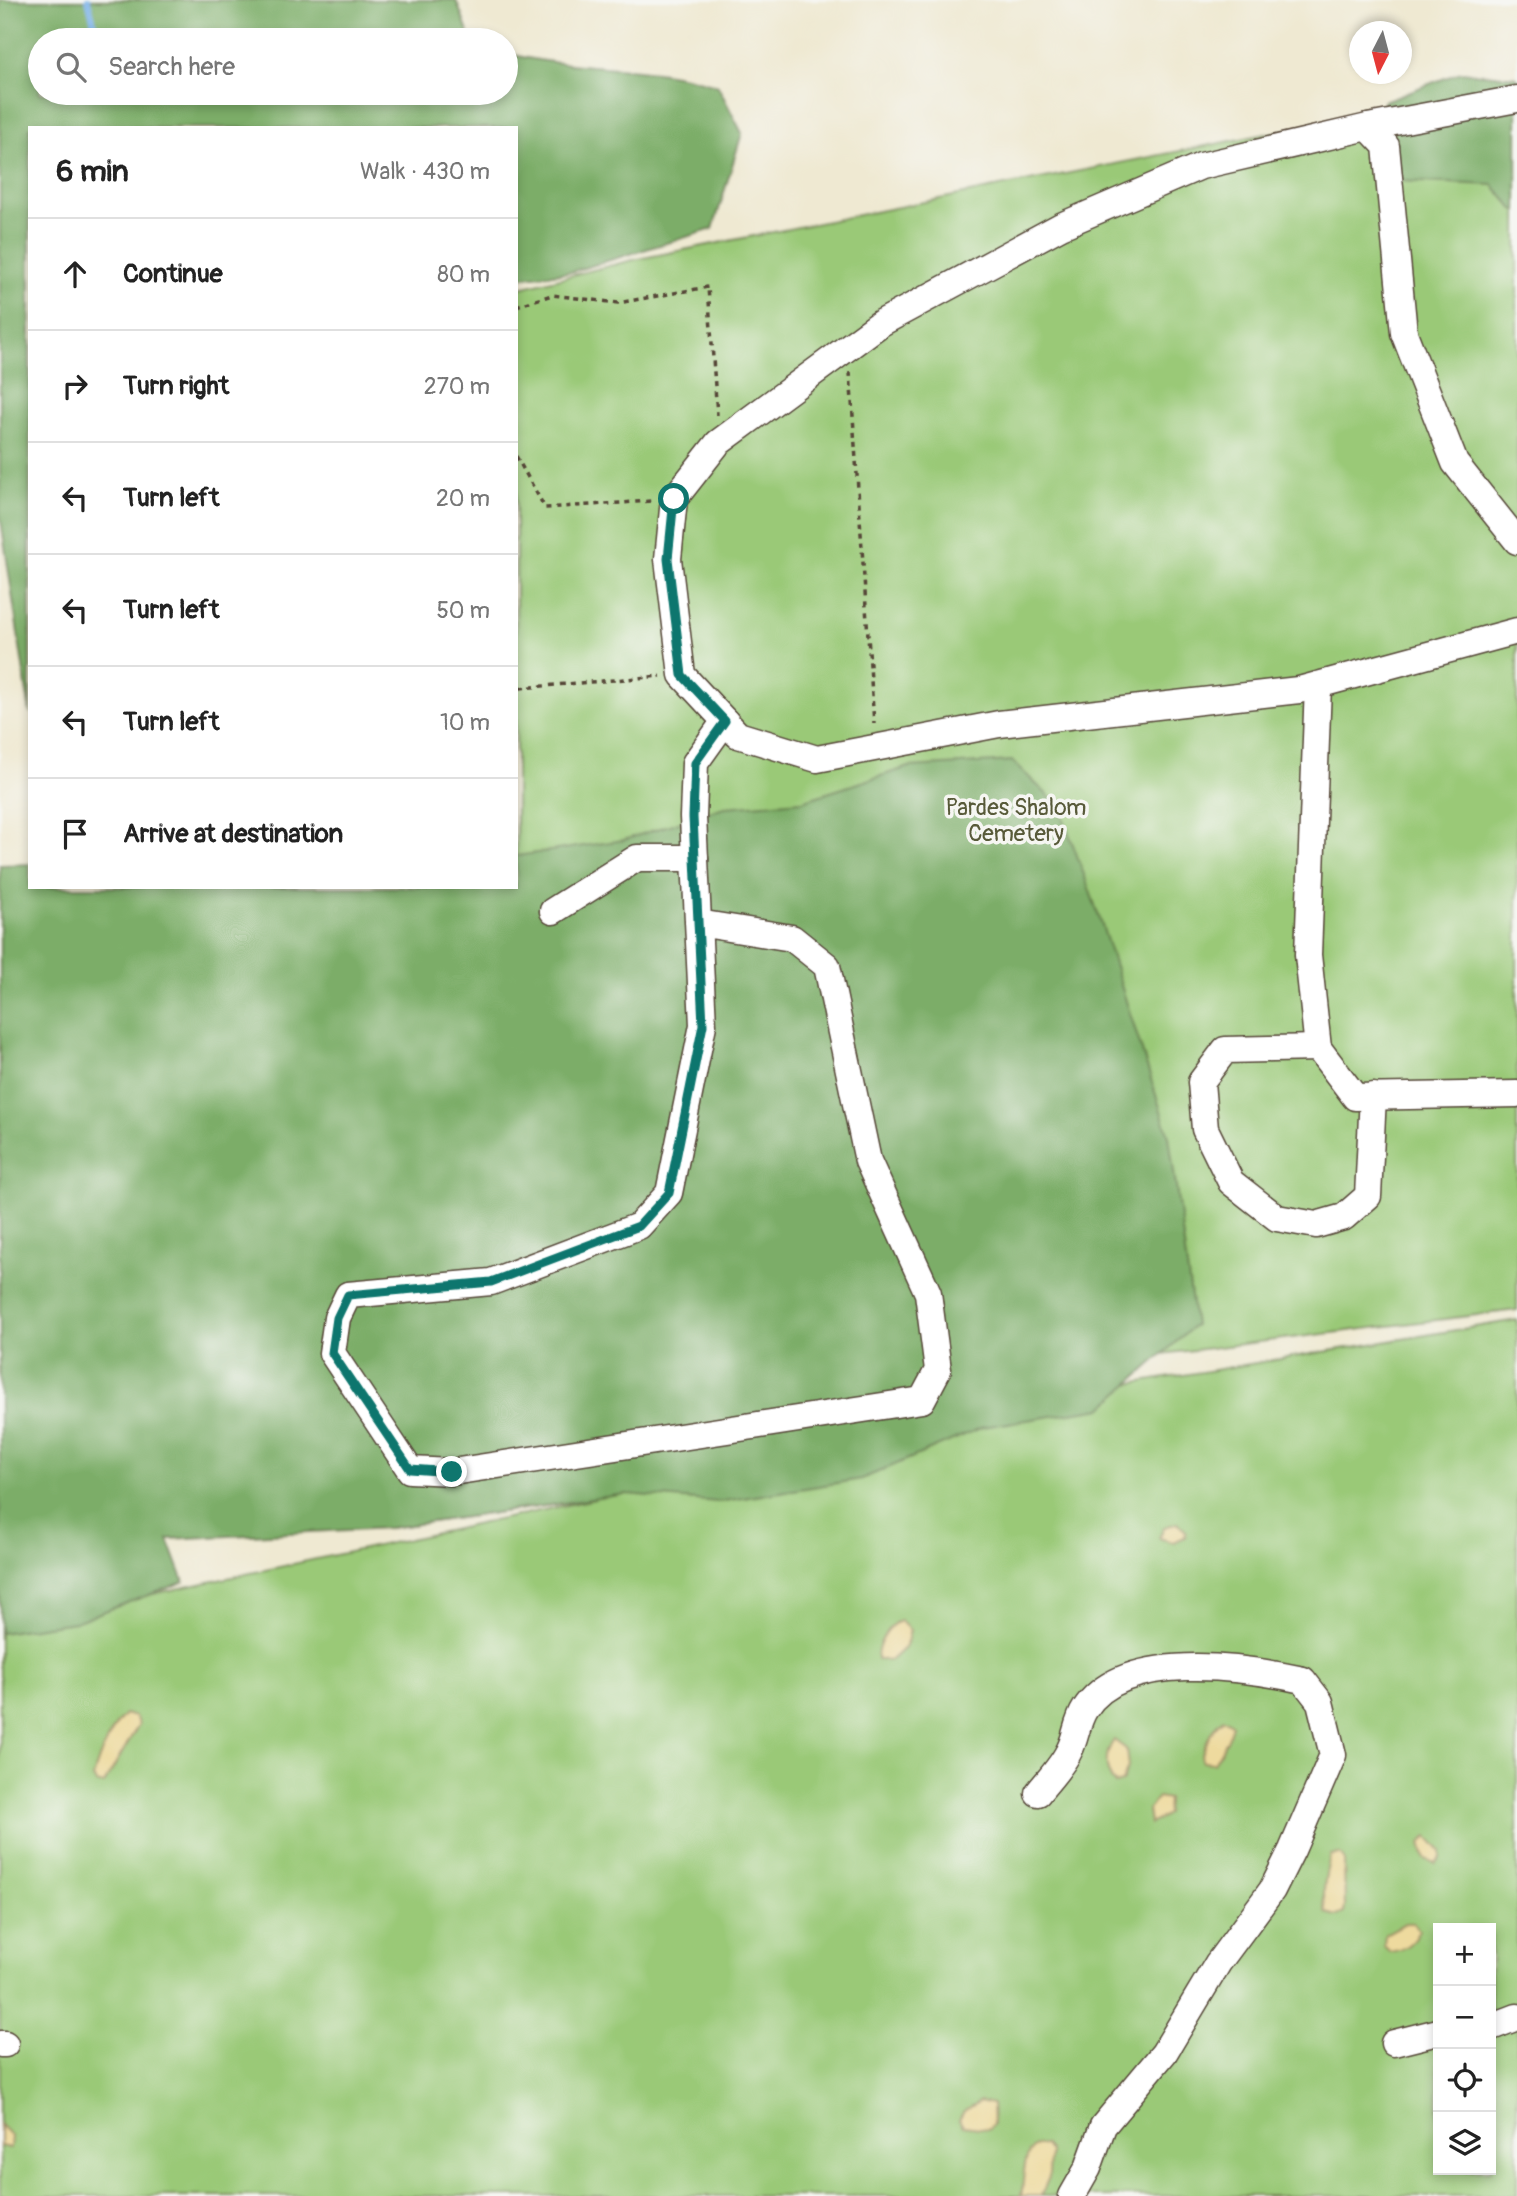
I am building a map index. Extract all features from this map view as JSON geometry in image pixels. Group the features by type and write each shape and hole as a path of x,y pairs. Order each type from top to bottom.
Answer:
{"lane":[{"path":"1517,99 1368,127 1201,166 1061,226 881,323 718,443 674,499 668,559 682,675 738,735 817,758 999,724 1299,690 1517,631"},
{"path":"1368,127 1387,146 1404,333 1455,463 1517,541"},
{"path":"1318,684 1308,956 1318,1048 1355,1097 1517,1094"},
{"path":"698,923 792,938 827,966 868,1161 928,1293 938,1370 922,1400 452,1472 410,1469 332,1353 337,1318 348,1295 491,1282 639,1226 669,1193 703,1025 698,923 695,858 695,763 725,721"},
{"path":"553,911 637,858 695,858"},
{"path":"1318,1048 1225,1050 1201,1082 1205,1129 1231,1182 1277,1218 1316,1225 1344,1217 1368,1196 1373,1097"},
{"path":"1038,1793 1070,1751 1084,1710 1102,1689 1138,1671 1185,1668 1303,1680 1320,1702 1333,1755 1272,1890 1224,1954 1164,2053 1103,2126 1088,2168 1072,2196"},
{"path":"1496,2025 1517,2017"},
{"path":"1394,2043 1433,2032"}],"path":[{"path":"518,305 552,295 618,303 708,287 718,443"},
{"path":"848,347 876,747"},
{"path":"518,460 545,508 674,499"},
{"path":"520,688 682,675"}],"green space":[{"path":"0,0 456,0 466,28 28,28 28,105 518,105 518,56 559,63 666,73 718,86 742,133 713,229 571,272 518,278 518,126 28,126 28,700 0,514"},
{"path":"1461,72 1517,77 1517,213 1493,185 1396,181 1379,159 1384,101"},
{"name":"Pardes Shalom Cemetery","path":"1517,84 1517,1310 1162,1354 1129,1384 1517,1320 1517,2196 0,2196 0,1627 595,1499 389,1528 516,889 518,889 518,289 633,260"},
{"name":"Pardes Shalom Cemetery","path":"1012,761 1059,806 1100,919 1169,1136 1195,1325 1102,1408 983,1427 862,1479 718,1502 626,1494 389,1528 168,1539 184,1582 75,1622 0,1633 0,865 28,864 28,889 518,889 518,856 624,840 724,807 802,801 909,767"}],"sand":[{"path":"1178,1523 1186,1531 1185,1537 1173,1542 1159,1538 1164,1527"},
{"path":"900,1621 910,1630 906,1646 891,1660 877,1660 883,1637"},
{"path":"125,1714 135,1717 139,1724 104,1784 98,1784 93,1778 102,1752 109,1736"},
{"path":"1224,1719 1232,1725 1228,1739 1214,1763 1203,1762 1201,1757 1207,1741"},
{"path":"1114,1740 1126,1749 1128,1767 1122,1782 1115,1784 1109,1774 1107,1762 1108,1751"},
{"path":"1158,1797 1168,1799 1167,1814 1150,1824 1148,1810"},
{"path":"1428,1837 1441,1851 1441,1858 1436,1863 1425,1859 1421,1843"},
{"path":"1340,1854 1344,1859 1345,1907 1344,1913 1337,1916 1326,1913 1324,1891 1331,1855"},
{"path":"1405,1923 1414,1923 1419,1930 1417,1935 1408,1945 1390,1952 1384,1946 1385,1934"},
{"path":"980,2101 992,2104 993,2124 988,2129 963,2126 959,2120 964,2111"},
{"path":"0,2125 11,2136 10,2148 0,2146"},
{"path":"1036,2145 1045,2145 1050,2152 1049,2177 1041,2196 1021,2196 1026,2161"}],"waterway":[{"path":"88,0 95,28"}],"route":[{"path":"452,1472 410,1469 332,1353 337,1318 348,1295 491,1282 639,1226 669,1193 703,1025 693,817 695,763 725,721 682,675 668,559 674,499"}]}
